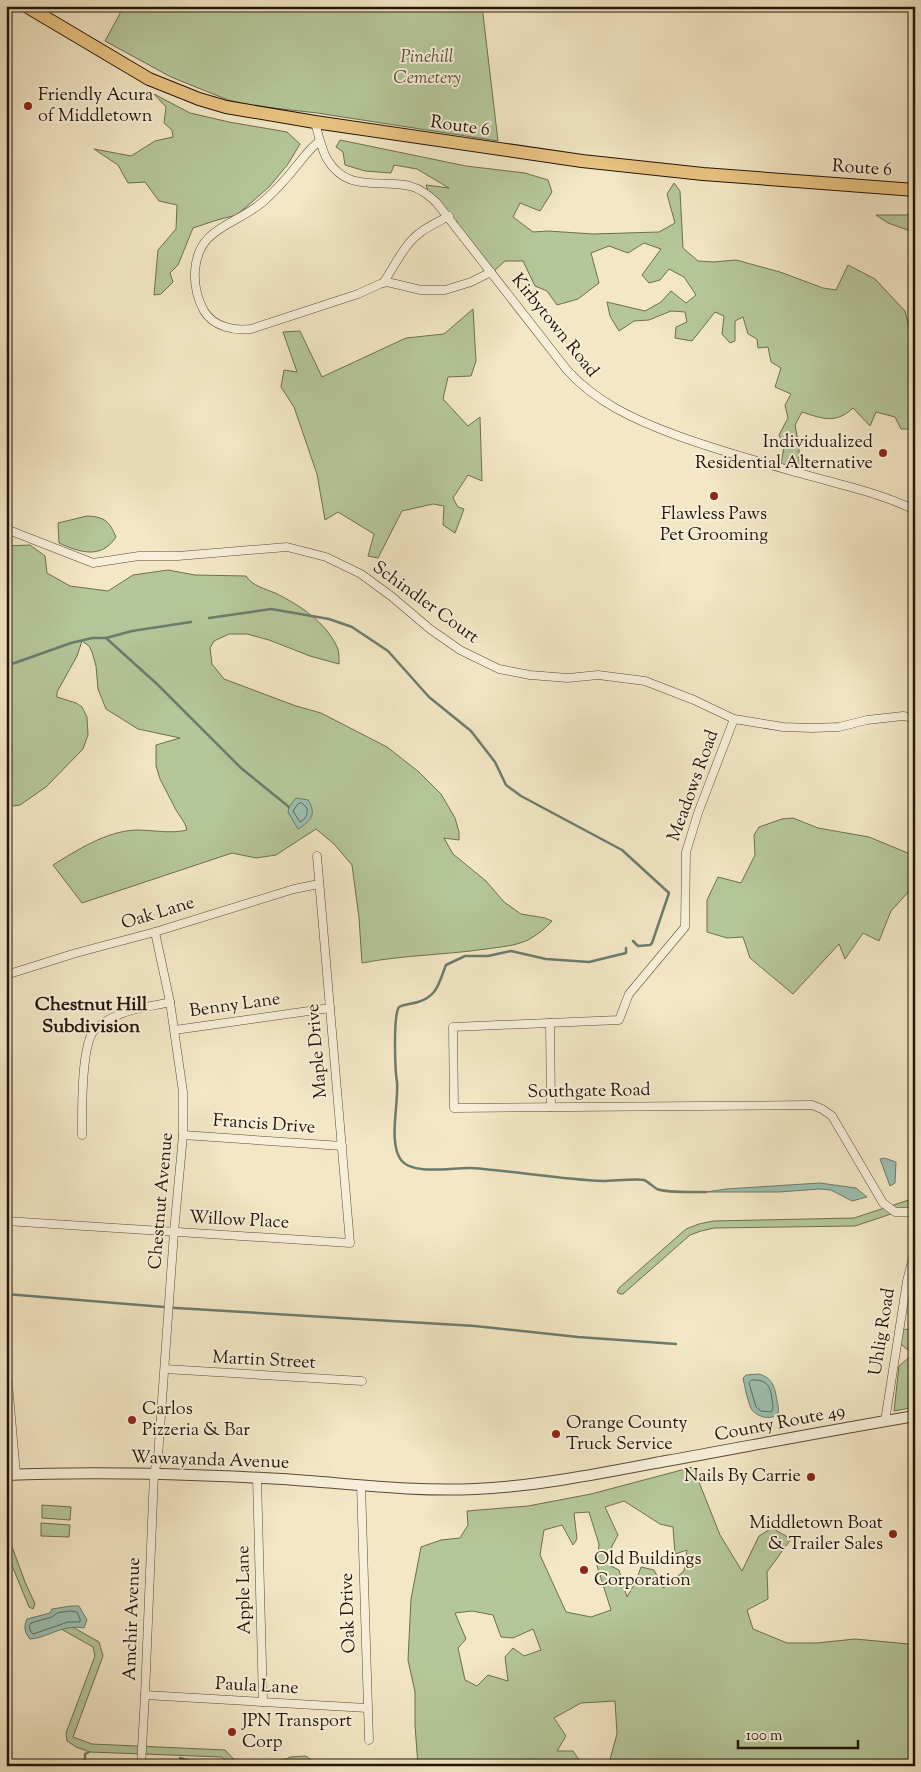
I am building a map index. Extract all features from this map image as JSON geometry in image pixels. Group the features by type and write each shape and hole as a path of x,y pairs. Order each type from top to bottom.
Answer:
{"main road":[{"name":"Route 6","path":"26,6 106,54 168,87 226,107 582,161 713,175 915,190"}],"street":[{"name":"Kirbytown Road","path":"315,122 324,154 332,166 346,178 363,183 401,185 419,189 436,202 449,216 575,379 593,395 626,415 710,448 863,491 915,510"},
{"path":"320,141 314,145 266,200 250,212 213,233 202,244 196,258 194,279 196,292 201,306 207,315 218,324 233,329 251,329 358,294 383,283 416,236 426,228 449,216"},
{"path":"383,283 421,290 445,290 472,282 491,272"},
{"name":"Schindler Court","path":"6,530 93,563 139,556 178,556 253,548 287,547 326,557 361,574 392,596 430,629 460,650 499,669 530,675 568,678 598,675 645,681 694,700 734,719 783,727 839,728 867,720 903,716 915,718"},
{"name":"Meadows Road","path":"619,1020 629,994 685,928 686,852 698,813 734,719"},
{"name":"Maple Drive","path":"317,856 350,1243"},
{"name":"Oak Lane","path":"6,976 76,953 154,932 294,889 319,884"},
{"name":"Chestnut Avenue","path":"154,932 170,1002 183,1092 183,1134 158,1457 154,1474"},
{"path":"82,1135 81,1100 87,1046 92,1033 103,1023 120,1013 170,1002"},
{"name":"Benny Lane","path":"175,1030 330,1008"},
{"name":"Southgate Road","path":"619,1020 453,1027 454,1108 812,1105 832,1116 883,1203 895,1212 915,1212"},
{"path":"550,1023 551,1107"},
{"name":"Francis Drive","path":"183,1134 342,1146"},
{"name":"Willow Place","path":"6,1221 350,1243"},
{"name":"Uhlig Road","path":"886,1420 907,1281 915,1250"},
{"path":"6,1361 11,1475"},
{"name":"Martin Street","path":"165,1370 362,1381"},
{"name":"County Route 49","path":"413,1488 473,1489 539,1483 915,1416"},
{"name":"Wawayanda Avenue","path":"11,1475 80,1472 154,1474 257,1478 413,1488"},
{"name":"Amchir Avenue","path":"141,1766 154,1474"},
{"name":"Apple Lane","path":"257,1478 263,1702"},
{"name":"Oak Drive","path":"361,1485 370,1740"},
{"name":"Paula Lane","path":"145,1696 368,1708"}],"green space":[{"name":"Pinehill Cemetery","path":"124,6 482,6 498,141 317,113 256,106 228,100 171,77 105,41"},
{"path":"154,94 190,113 287,132 300,144 288,164 269,187 237,215 193,228 178,265 170,273 173,282 161,294 154,295 158,250 176,229 177,205 159,201 145,182 128,183 118,165 94,149 131,156 155,141 173,137 172,130 164,123 166,107"},
{"path":"340,140 466,166 525,173 548,180 552,192 540,211 520,203 513,217 533,232 593,234 659,232 675,223 667,194 674,183 680,191 683,248 698,261 736,260 780,272 823,288 836,290 848,265 875,279 905,311 912,339 915,343 915,429 901,429 895,417 876,412 870,426 853,408 841,416 829,419 802,412 795,425 799,446 799,469 781,464 784,447 779,435 788,418 785,405 791,394 775,387 781,368 771,362 768,347 758,348 757,339 748,334 743,317 735,321 735,341 730,343 722,334 724,316 715,312 692,341 675,338 676,327 687,322 685,312 671,311 649,320 634,321 619,331 610,316 607,302 645,311 661,302 671,291 686,303 696,295 684,277 669,269 660,280 649,283 642,275 661,249 644,243 628,253 609,246 591,253 599,283 578,299 557,305 547,291 535,286 523,261 505,261 493,272 459,230 457,221 445,215 437,208 431,199 426,185 449,188 417,169 394,165 391,173 365,171 345,165 343,152 336,147"},
{"path":"915,209 915,242 913,232 888,223 876,215 907,215"},
{"path":"473,309 476,361 471,376 448,377 443,399 468,426 480,417 482,481 468,475 453,498 458,507 464,509 455,533 443,525 444,506 433,504 402,511 378,558 368,556 374,534 338,512 325,520 317,474 294,407 281,387 284,370 297,372 283,332 300,331 322,377 406,338 444,334"},
{"path":"87,516 98,517 106,521 111,527 116,537 110,544 104,549 89,552 59,543 58,523"},
{"path":"30,545 45,556 47,573 70,586 108,591 133,575 168,570 195,575 246,576 255,585 275,593 303,609 320,623 333,640 338,649 339,664 247,634 229,634 214,641 210,648 212,664 224,679 296,706 321,713 387,747 419,772 441,794 455,818 459,832 459,840 444,838 453,854 486,881 504,902 521,914 552,921 531,938 513,945 362,963 359,918 352,865 334,844 316,829 276,855 256,858 232,853 82,903 53,865 93,842 125,831 168,832 187,830 160,779 156,766 156,745 180,738 138,729 106,709 98,689 96,666 92,652 89,646 82,641 77,656 57,692 57,697 82,707 87,717 88,735 83,749 46,787 20,805 6,807 6,546"},
{"path":"793,818 818,828 869,837 915,856 915,888 912,888 891,911 879,941 863,933 845,959 839,944 793,994 750,958 743,937 727,938 707,932 707,900 718,877 741,883 755,855 754,835 759,827 782,819"},
{"path":"915,1198 915,1206 855,1226 714,1228 701,1231 690,1235 623,1294 617,1292 619,1288 686,1229 699,1224 713,1221 854,1218"},
{"path":"907,1329 915,1331 915,1407 894,1411 899,1366 913,1354 897,1341 898,1331"},
{"path":"693,1467 720,1535 742,1571 759,1536 772,1528 791,1539 767,1572 768,1599 747,1610 753,1629 787,1643 817,1643 855,1639 909,1644 915,1650 915,1766 597,1766 609,1763 617,1734 615,1701 581,1703 554,1718 566,1736 557,1751 573,1751 583,1766 418,1766 415,1692 408,1660 411,1599 421,1547 441,1540 460,1538 468,1525 467,1511 528,1506 591,1494","holes":["624,1501 660,1524 673,1527 675,1554 687,1550 684,1571 663,1588 654,1570 641,1567 627,1597 619,1570 609,1565 612,1546 618,1535 605,1507","589,1512 599,1544 597,1566 611,1610 591,1617 566,1612 540,1555 544,1530 562,1525 573,1545 577,1539 574,1513","472,1611 493,1615 501,1637 513,1638 533,1629 541,1650 524,1656 513,1648 505,1657 508,1681 488,1675 477,1686 465,1680 458,1648 466,1639 455,1613"]},
{"path":"6,1482 9,1489 11,1544 35,1604 33,1609 29,1607 6,1551"},
{"path":"42,1505 71,1507 70,1520 42,1518"},
{"path":"41,1523 70,1525 69,1537 41,1536"},
{"path":"60,1620 99,1642 103,1656 73,1737 92,1744 225,1750 240,1766 231,1766 222,1757 90,1752 76,1747 67,1741 66,1733 95,1656 93,1647 56,1626"},
{"path":"306,1756 319,1766 307,1766 304,1763 274,1766 290,1757"}],"water":[{"path":"296,798 308,800 312,809 309,820 298,829 288,812 289,807"},
{"path":"884,1158 896,1162 895,1183 890,1186 880,1159"},
{"path":"820,1183 856,1188 867,1197 852,1201 831,1190 819,1189 779,1192 706,1192 726,1189"},
{"path":"759,1374 767,1378 772,1384 778,1405 778,1413 775,1416 763,1417 751,1408 743,1378 746,1375"},
{"path":"79,1606 87,1620 84,1628 74,1627 45,1636 30,1639 28,1637 25,1627 27,1619 50,1613 52,1609"}],"waterway":[{"path":"893,6 915,12"},
{"path":"209,618 271,609 329,619 352,627 388,651 429,697 471,731 495,762 506,785 521,796 622,850 669,893 652,943 650,945 638,946 633,941"},
{"path":"6,666 71,643 92,638 106,638 132,631 191,622"},
{"path":"106,638 157,684 241,768 289,807"},
{"path":"626,948 626,953 589,962 546,959 511,951 488,956 465,956 446,965 437,988 430,996 418,1002 399,1007 397,1012 395,1043 397,1091 395,1143 397,1152 401,1160 415,1168 434,1170 471,1168 603,1181 641,1179 661,1190 706,1192"},
{"path":"6,1294 176,1308 475,1326 578,1337 676,1344"},
{"path":"85,1766 85,1754 89,1752"},
{"path":"180,1758 194,1762 215,1764 216,1766"},
{"path":"276,1766 279,1761 285,1760 298,1766"}],"place":[{"name":"Friendly Acura of Middletown","path":"28,106"},
{"name":"Individualized Residential Alternative","path":"883,453"},
{"name":"Flawless Paws Pet Grooming","path":"714,496"},
{"name":"Carlos Pizzeria & Bar","path":"132,1420"},
{"name":"Orange County Truck Service","path":"556,1434"},
{"name":"Nails By Carrie","path":"811,1477"},
{"name":"Middletown Boat & Trailer Sales","path":"893,1534"},
{"name":"Old Buildings Corporation","path":"584,1570"},
{"name":"JPN Transport Corp","path":"232,1732"}],"district":[{"name":"Chestnut Hill Subdivision","path":"91,1016"}]}
